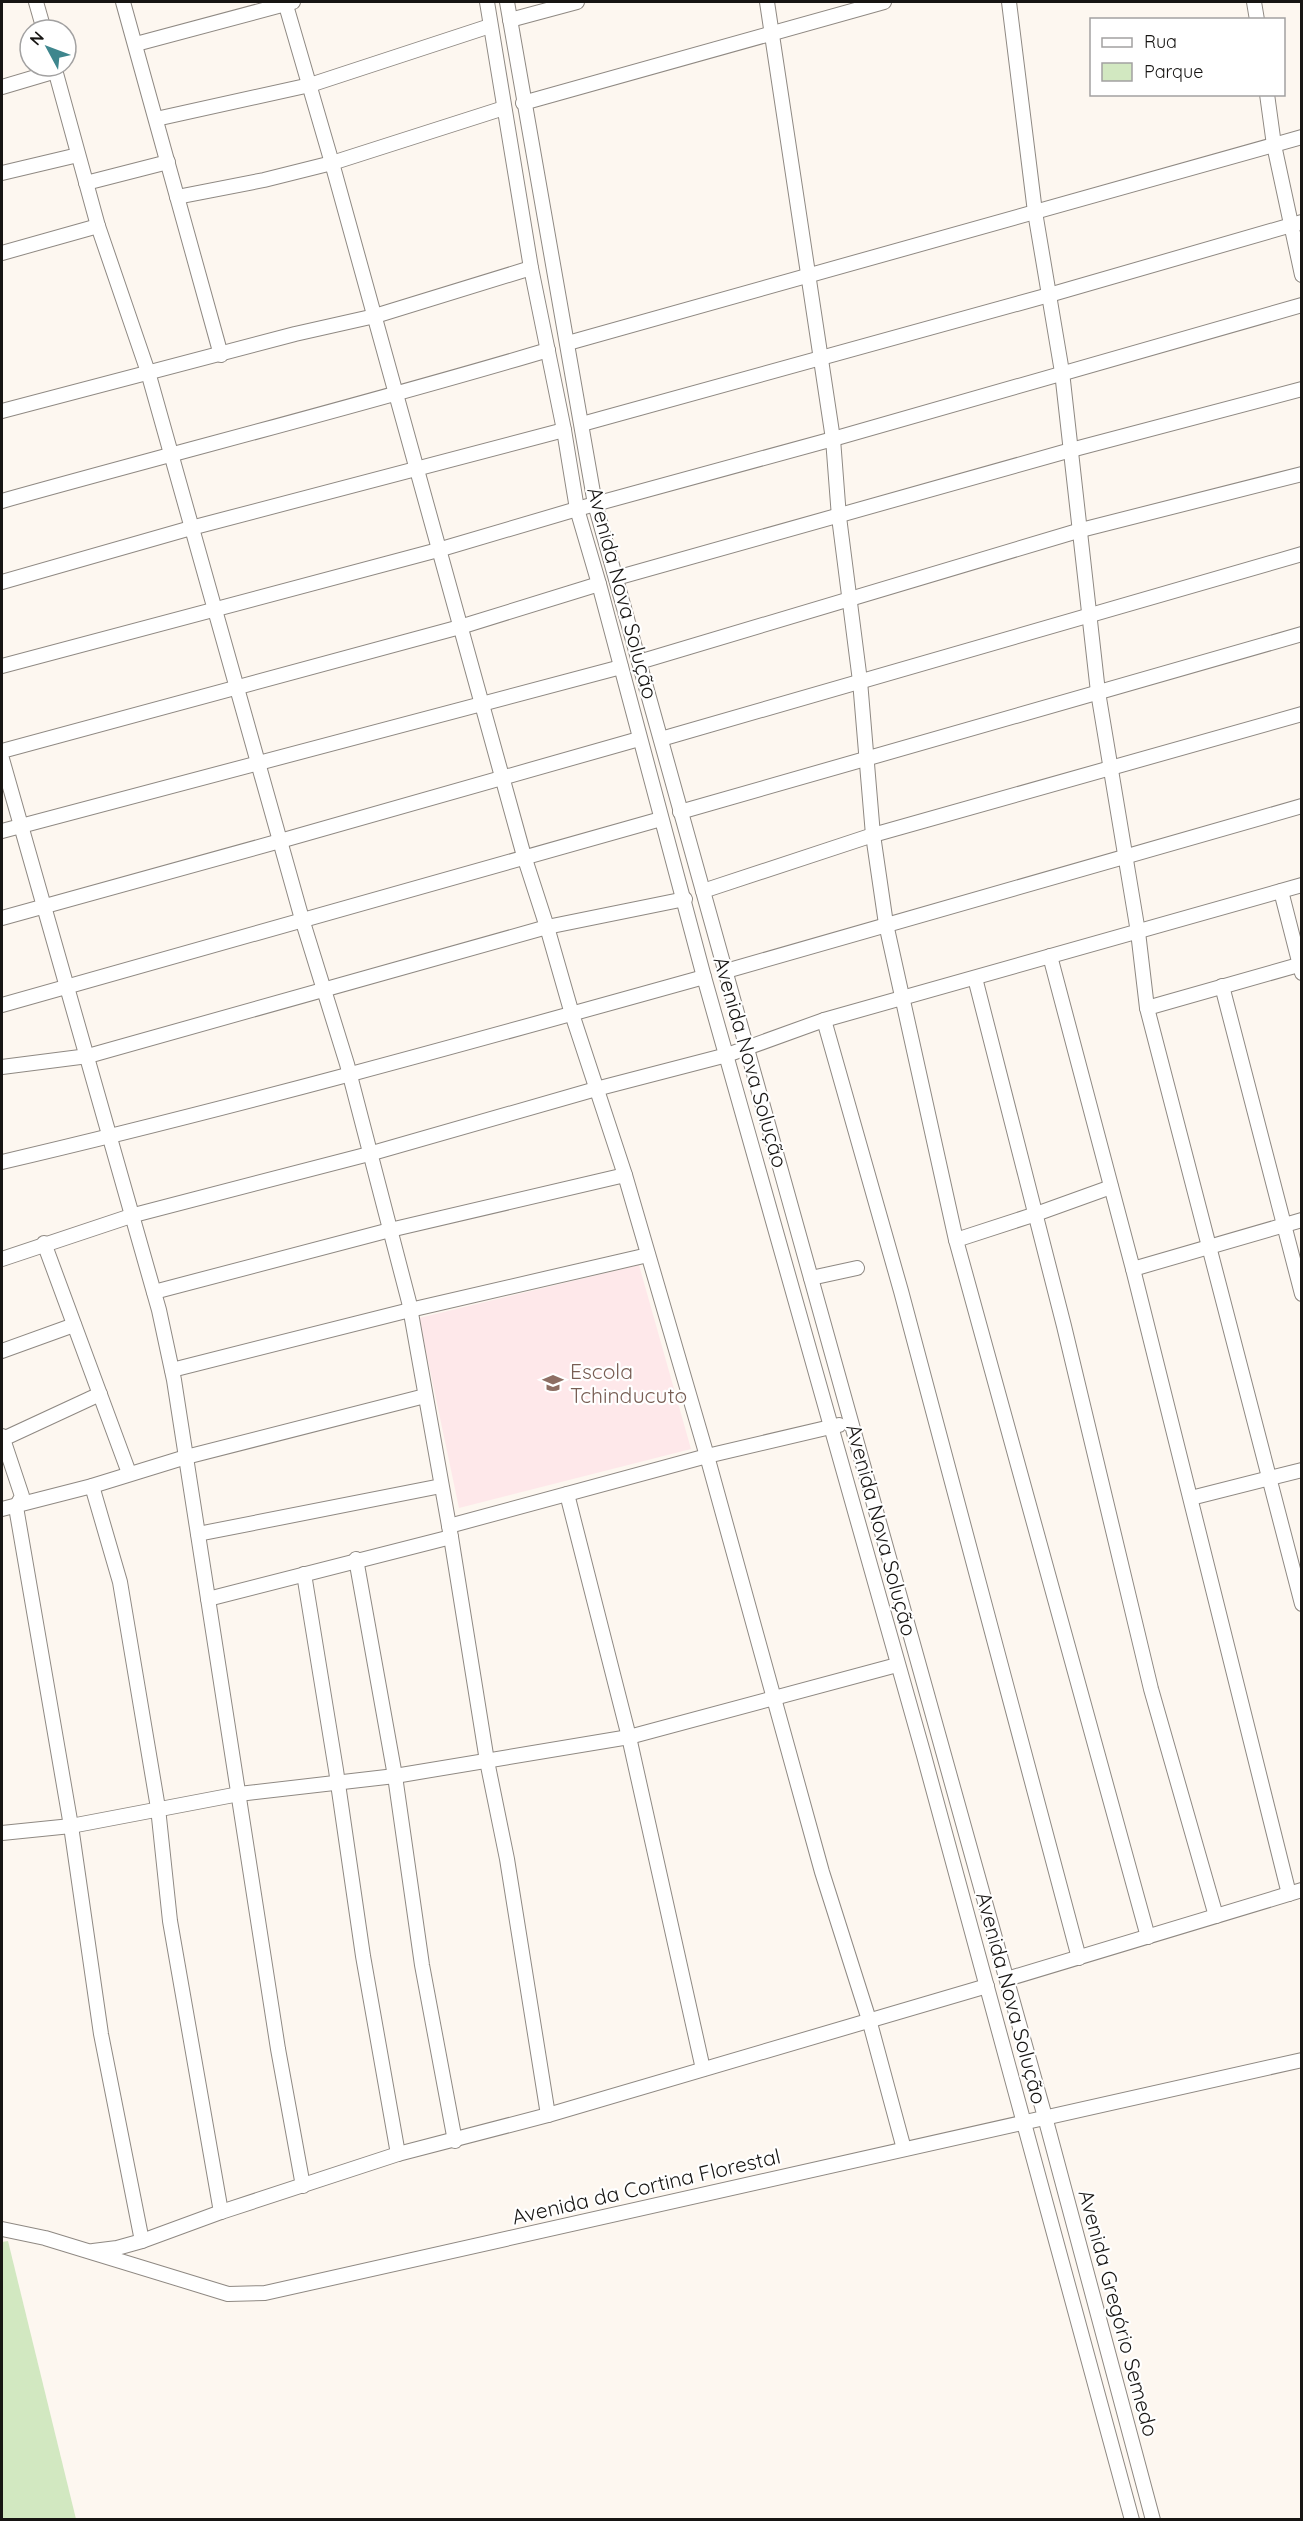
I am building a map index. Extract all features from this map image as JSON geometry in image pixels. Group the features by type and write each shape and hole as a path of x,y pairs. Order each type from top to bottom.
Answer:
{"street":[{"path":"36,2 41,18"},
{"path":"123,2 220,355"},
{"path":"136,44 288,2 524,856 572,1014 625,1175 707,1456 822,1872 870,2023 904,2149"},
{"name":"Avenida Nova Solução","path":"486,2 531,268 549,350 577,509 704,977 832,1427 1024,2122"},
{"name":"Avenida Nova Solução","path":"507,2 523,103 596,504 1045,2117"},
{"path":"510,20 577,2"},
{"path":"767,2 833,439 839,517 860,681 873,835 886,924 956,1240 1148,1937"},
{"path":"523,103 884,2"},
{"path":"1008,2 1035,212 1062,372 1098,692 1138,932 1147,1008 1302,1604"},
{"path":"1254,2 1257,18"},
{"path":"156,119 310,86 490,26"},
{"path":"2,87 28,78"},
{"path":"57,78 98,226 148,372 302,919 349,1074 410,1310 450,1531 487,1761 507,1859 548,2115"},
{"path":"1267,96 1274,145 1296,223 1302,275"},
{"path":"177,197 264,180 332,163 504,108"},
{"path":"568,343 1302,137"},
{"path":"2,173 78,155"},
{"path":"86,183 168,162"},
{"path":"582,424 1049,295 1296,223"},
{"path":"2,253 98,226"},
{"path":"2,411 295,334 375,316 531,268"},
{"path":"2,666 438,550 1302,305"},
{"path":"2,501 171,453 397,395 549,350"},
{"path":"616,578 1071,450 1302,389"},
{"path":"2,582 191,528 564,430"},
{"path":"639,662 1081,530 1302,474"},
{"path":"661,739 1302,554"},
{"path":"2,751 460,627 599,584"},
{"path":"680,812 1302,634"},
{"path":"2,831 621,667"},
{"path":"703,891 873,835 1302,714"},
{"path":"2,918 639,739"},
{"path":"2,759 134,1215 172,1371 278,2049 303,2186"},
{"path":"726,971 1302,806"},
{"path":"2,1005 661,819"},
{"path":"2,1259 44,1243 134,1215 369,1154 596,1089 727,1055 824,1020 1302,885"},
{"path":"1147,1008 1301,967 1281,891"},
{"path":"2,1067 88,1056 547,927 684,899"},
{"path":"1007,1979 1295,1892 1050,956"},
{"path":"2,1162 349,1074 704,977"},
{"path":"975,978 1036,1214 1151,1689 1216,1916"},
{"path":"1222,987 1302,1294"},
{"path":"824,1020 901,1291 1079,1958"},
{"path":"154,1292 390,1230 625,1175"},
{"path":"956,1240 1111,1186"},
{"path":"1133,1269 1302,1220"},
{"path":"44,1243 129,1473"},
{"path":"172,1371 410,1310 648,1255"},
{"path":"811,1278 856,1268"},
{"path":"2,1351 74,1325"},
{"path":"9,1508 22,1496 2,1437 100,1394"},
{"path":"9,1508 92,1486 186,1457 425,1396"},
{"path":"208,1599 356,1559 567,1494 707,1456 853,1422"},
{"path":"1191,1498 1302,1470"},
{"path":"92,1486 120,1582 158,1808 170,1921 221,2212"},
{"path":"198,1534 441,1486"},
{"path":"567,1494 629,1737 704,2069"},
{"path":"9,1508 71,1826 101,2034 142,2241"},
{"path":"356,1559 395,1776 422,1965 454,2141"},
{"path":"304,1574 338,1782 363,1956 398,2154"},
{"path":"2,1833 71,1826 239,1794 395,1776 629,1737 774,1696 897,1665"},
{"path":"88,2251 117,2248 142,2241 221,2212 398,2154 548,2115 870,2023 987,1986"},
{"name":"Avenida da Cortina Florestal","path":"2,2229 45,2238 228,2294 266,2293 1302,2060"},
{"name":"Avenida Gregório Semedo","path":"1045,2117 1153,2520"},
{"name":"Avenida Gregório Semedo","path":"1024,2122 1132,2520"}],"shaded area":[{"name":"Escola Tchinducuto","path":"639,1265 691,1449 459,1508 419,1318"}],"green space":[{"path":"8,2241 76,2519 2,2519 2,2242"}],"place":[{"name":"Escola Tchinducuto","path":"553,1383"}]}
